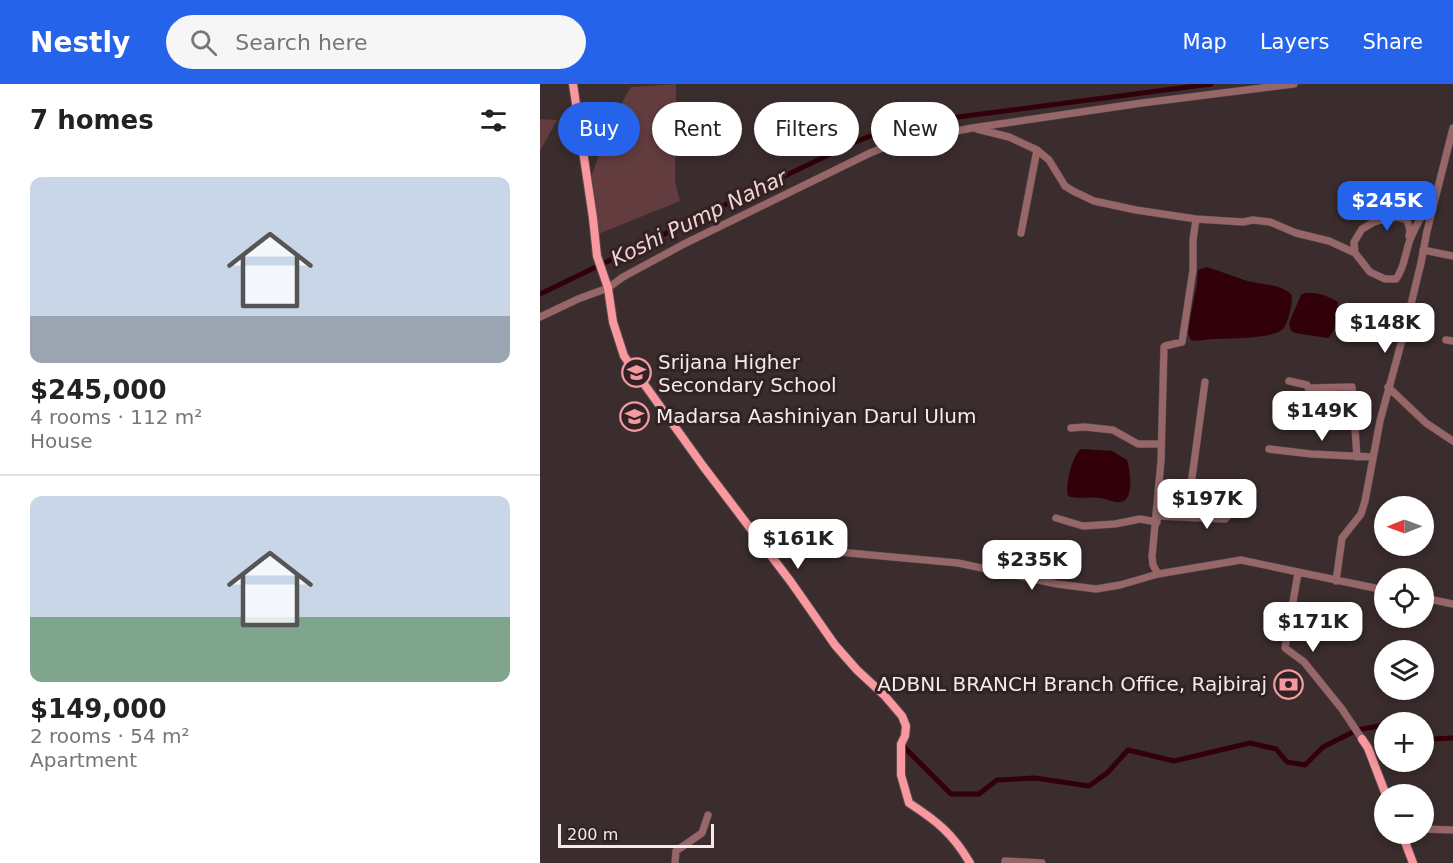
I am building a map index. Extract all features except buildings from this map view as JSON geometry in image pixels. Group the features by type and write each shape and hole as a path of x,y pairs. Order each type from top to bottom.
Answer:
{"main road":[{"path":"573,84 597,256 608,288 613,322 624,357 791,582 834,645 902,716 906,726 901,744 900,775 909,803 934,820 959,844 970,863"},
{"path":"1362,739 1368,748 1382,784"},
{"path":"1406,844 1413,863"}],"street":[{"path":"540,317 608,288 623,277 684,244 895,143 972,128 1294,84"},
{"path":"972,128 1009,137 1037,150 1049,160 1065,186 1094,201 1196,219 1270,222 1296,233 1329,241 1354,253 1370,272 1385,279 1396,279 1401,273 1411,237 1436,194"},
{"path":"1336,580 1342,538 1363,508 1388,387 1405,329 1453,128"},
{"path":"1021,233 1037,150"},
{"path":"1354,253 1354,242 1362,229 1374,222 1397,217 1407,220 1410,230 1407,255"},
{"path":"1158,574 1152,557 1160,483 1164,346 1182,342 1193,270 1196,219"},
{"path":"1423,250 1453,256"},
{"path":"1289,381 1307,385 1308,388 1352,387 1357,457"},
{"path":"1160,483 1191,485 1205,382"},
{"path":"1388,387 1426,423 1453,441"},
{"path":"1071,428 1113,430 1138,444 1161,444"},
{"path":"1269,449 1373,457"},
{"path":"1056,518 1083,526 1140,519 1225,519 1228,516 1229,506"},
{"path":"764,547 957,563 1057,584 1096,589 1158,574 1241,560 1374,588"},
{"path":"1298,573 1285,648 1304,662 1342,709 1362,739"},
{"path":"1434,600 1453,604"},
{"path":"675,863 676,851 702,833 708,815"},
{"path":"1434,829 1453,830"},
{"path":"1005,861 1042,863"}],"shaded area":[{"path":"676,84 676,102 652,102 652,156 675,156 675,182 680,201 596,235 588,185 599,156 640,156 640,102 622,102 631,87"},
{"path":"540,119 557,120 540,151"},
{"path":"1207,267 1244,280 1280,288 1291,294 1290,312 1283,329 1270,335 1191,340 1188,332 1198,270"},
{"path":"1305,293 1322,295 1338,302 1335,326 1328,338 1291,331 1289,323 1301,295"},
{"path":"1081,449 1112,451 1127,460 1130,491 1125,500 1118,502 1093,497 1068,496 1070,471"}],"waterway":[{"name":"Koshi Pump Nahar","path":"540,294 853,143 904,124 1211,84"},
{"path":"901,744 951,794 979,794 997,780 1035,778 1089,786 1107,773 1128,750 1174,761 1250,743 1276,749 1287,762 1305,765 1323,747 1357,730 1374,727"},
{"path":"1434,739 1453,738"}],"place":[{"name":"Srijana Higher Secondary School","path":"637,373"},
{"name":"Madarsa Aashiniyan Darul Ulum","path":"635,416"},
{"name":"ADBNL BRANCH Branch Office, Rajbiraj","path":"1288,684"}]}
